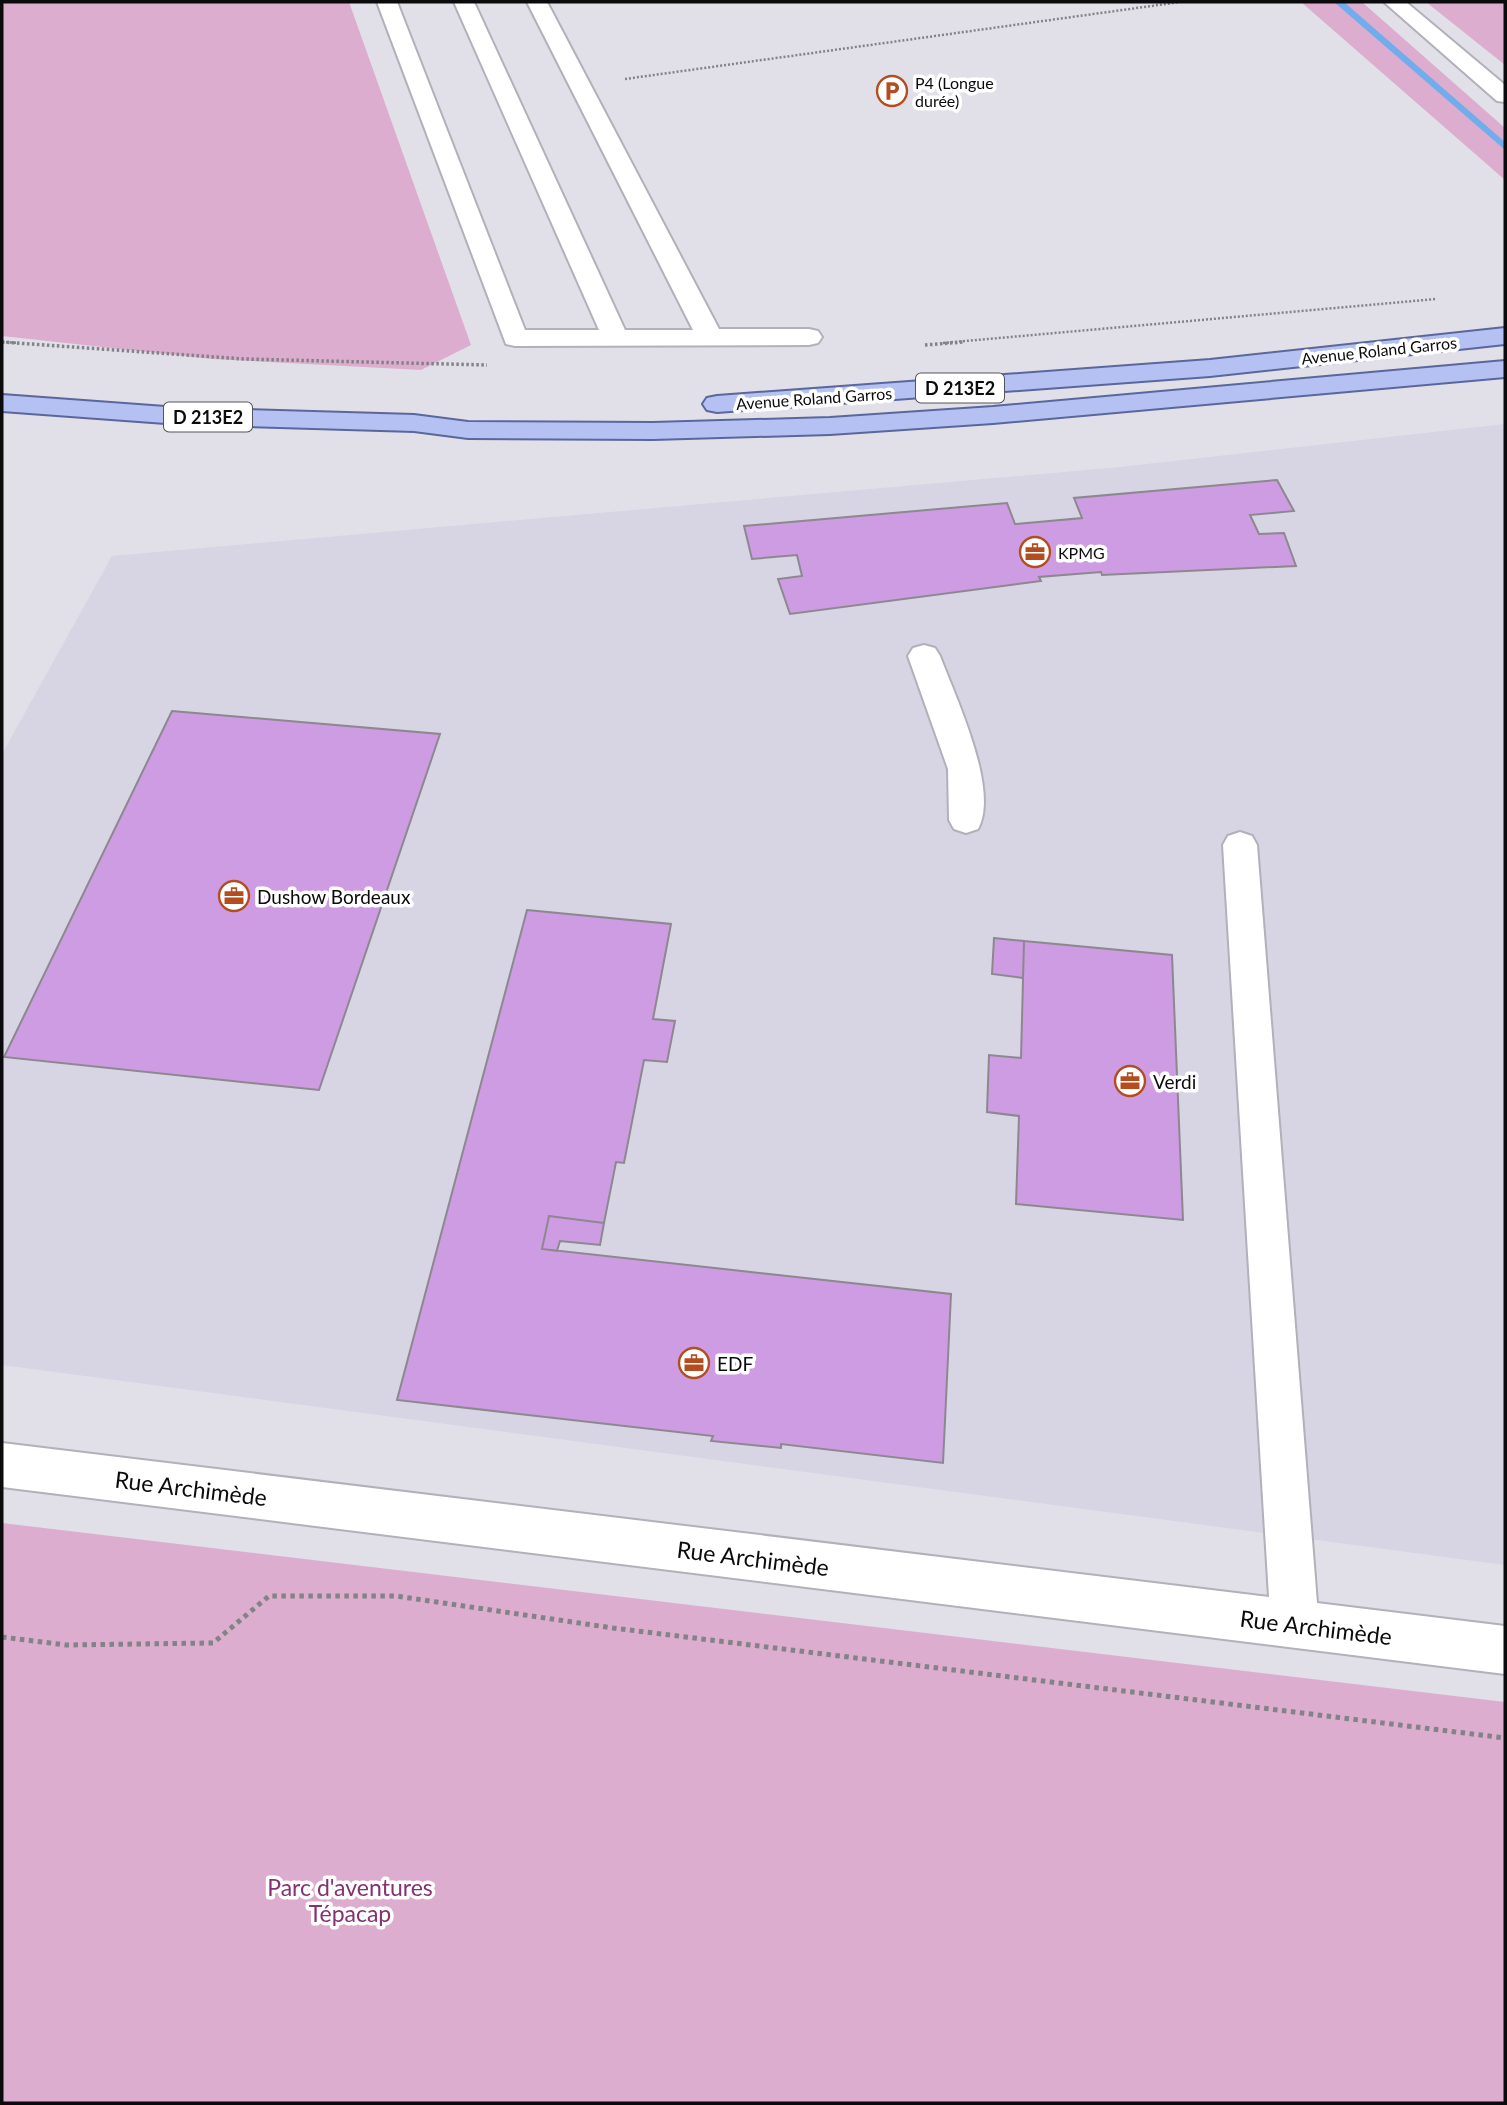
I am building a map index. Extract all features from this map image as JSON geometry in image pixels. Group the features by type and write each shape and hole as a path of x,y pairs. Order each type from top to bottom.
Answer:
{"main road":[{"name":"Avenue Roland Garros","path":"414,423 471,415 924,391 1237,364 1505,336"},
{"name":"Avenue Roland Garros","path":"2,404 193,417 414,423 468,430 640,431 830,426 1007,414 1505,369"}],"street":[{"path":"387,2 515,338 808,337"},
{"path":"464,2 616,338"},
{"path":"537,2 710,338"},
{"path":"1394,2 1505,96"},
{"path":"924,656 965,769 966,820"},
{"path":"1240,845 1295,1625"},
{"name":"Rue Archimède","path":"2,1465 1505,1650"}],"path":[{"path":"580,85 1180,2"},
{"path":"2,1637 66,1645 213,1643 269,1596 396,1596 613,1628 1505,1738"}],"shaded area":[{"path":"1505,424 1505,1565 2,1365 2,754 112,556 1120,467"}],"green space":[{"path":"2,2 349,2 471,345 421,370 212,359 2,336"},
{"path":"1301,2 1362,2 1505,128 1505,180"},
{"path":"1426,2 1505,2 1505,65"},
{"name":"Parc d'aventures Tépacap","path":"2,1523 1505,1702 1505,2103 2,2103"}],"building":[{"path":"1277,480 1294,511 1250,515 1259,534 1284,533 1296,566 1102,575 1101,572 1039,577 1041,581 790,614 778,579 802,576 797,555 752,559 744,526 1007,503 1015,524 1082,518 1074,498"},
{"name":"Dushow Bordeaux","path":"172,711 440,734 319,1090 4,1057"},
{"path":"527,910 671,924 653,1019 675,1021 667,1062 644,1060 624,1163 616,1162 604,1223 549,1216 542,1249 951,1294 943,1463 781,1444 781,1448 711,1441 713,1436 397,1400"},
{"path":"994,938 1024,941 1023,978 992,974"},
{"path":"1024,941 1172,955 1183,1220 1016,1204 1019,1116 987,1112 989,1055 1021,1058"},
{"path":"549,1216 604,1223 600,1245 560,1241 557,1251 542,1249"}],"waterway":[{"path":"1339,2 1505,147"}],"place":[{"name":"P4 (Longue durée)","path":"892,91"},
{"name":"KPMG","path":"1035,552"},
{"name":"Dushow Bordeaux","path":"234,896"},
{"name":"Verdi","path":"1130,1081"},
{"name":"EDF","path":"694,1363"}]}
